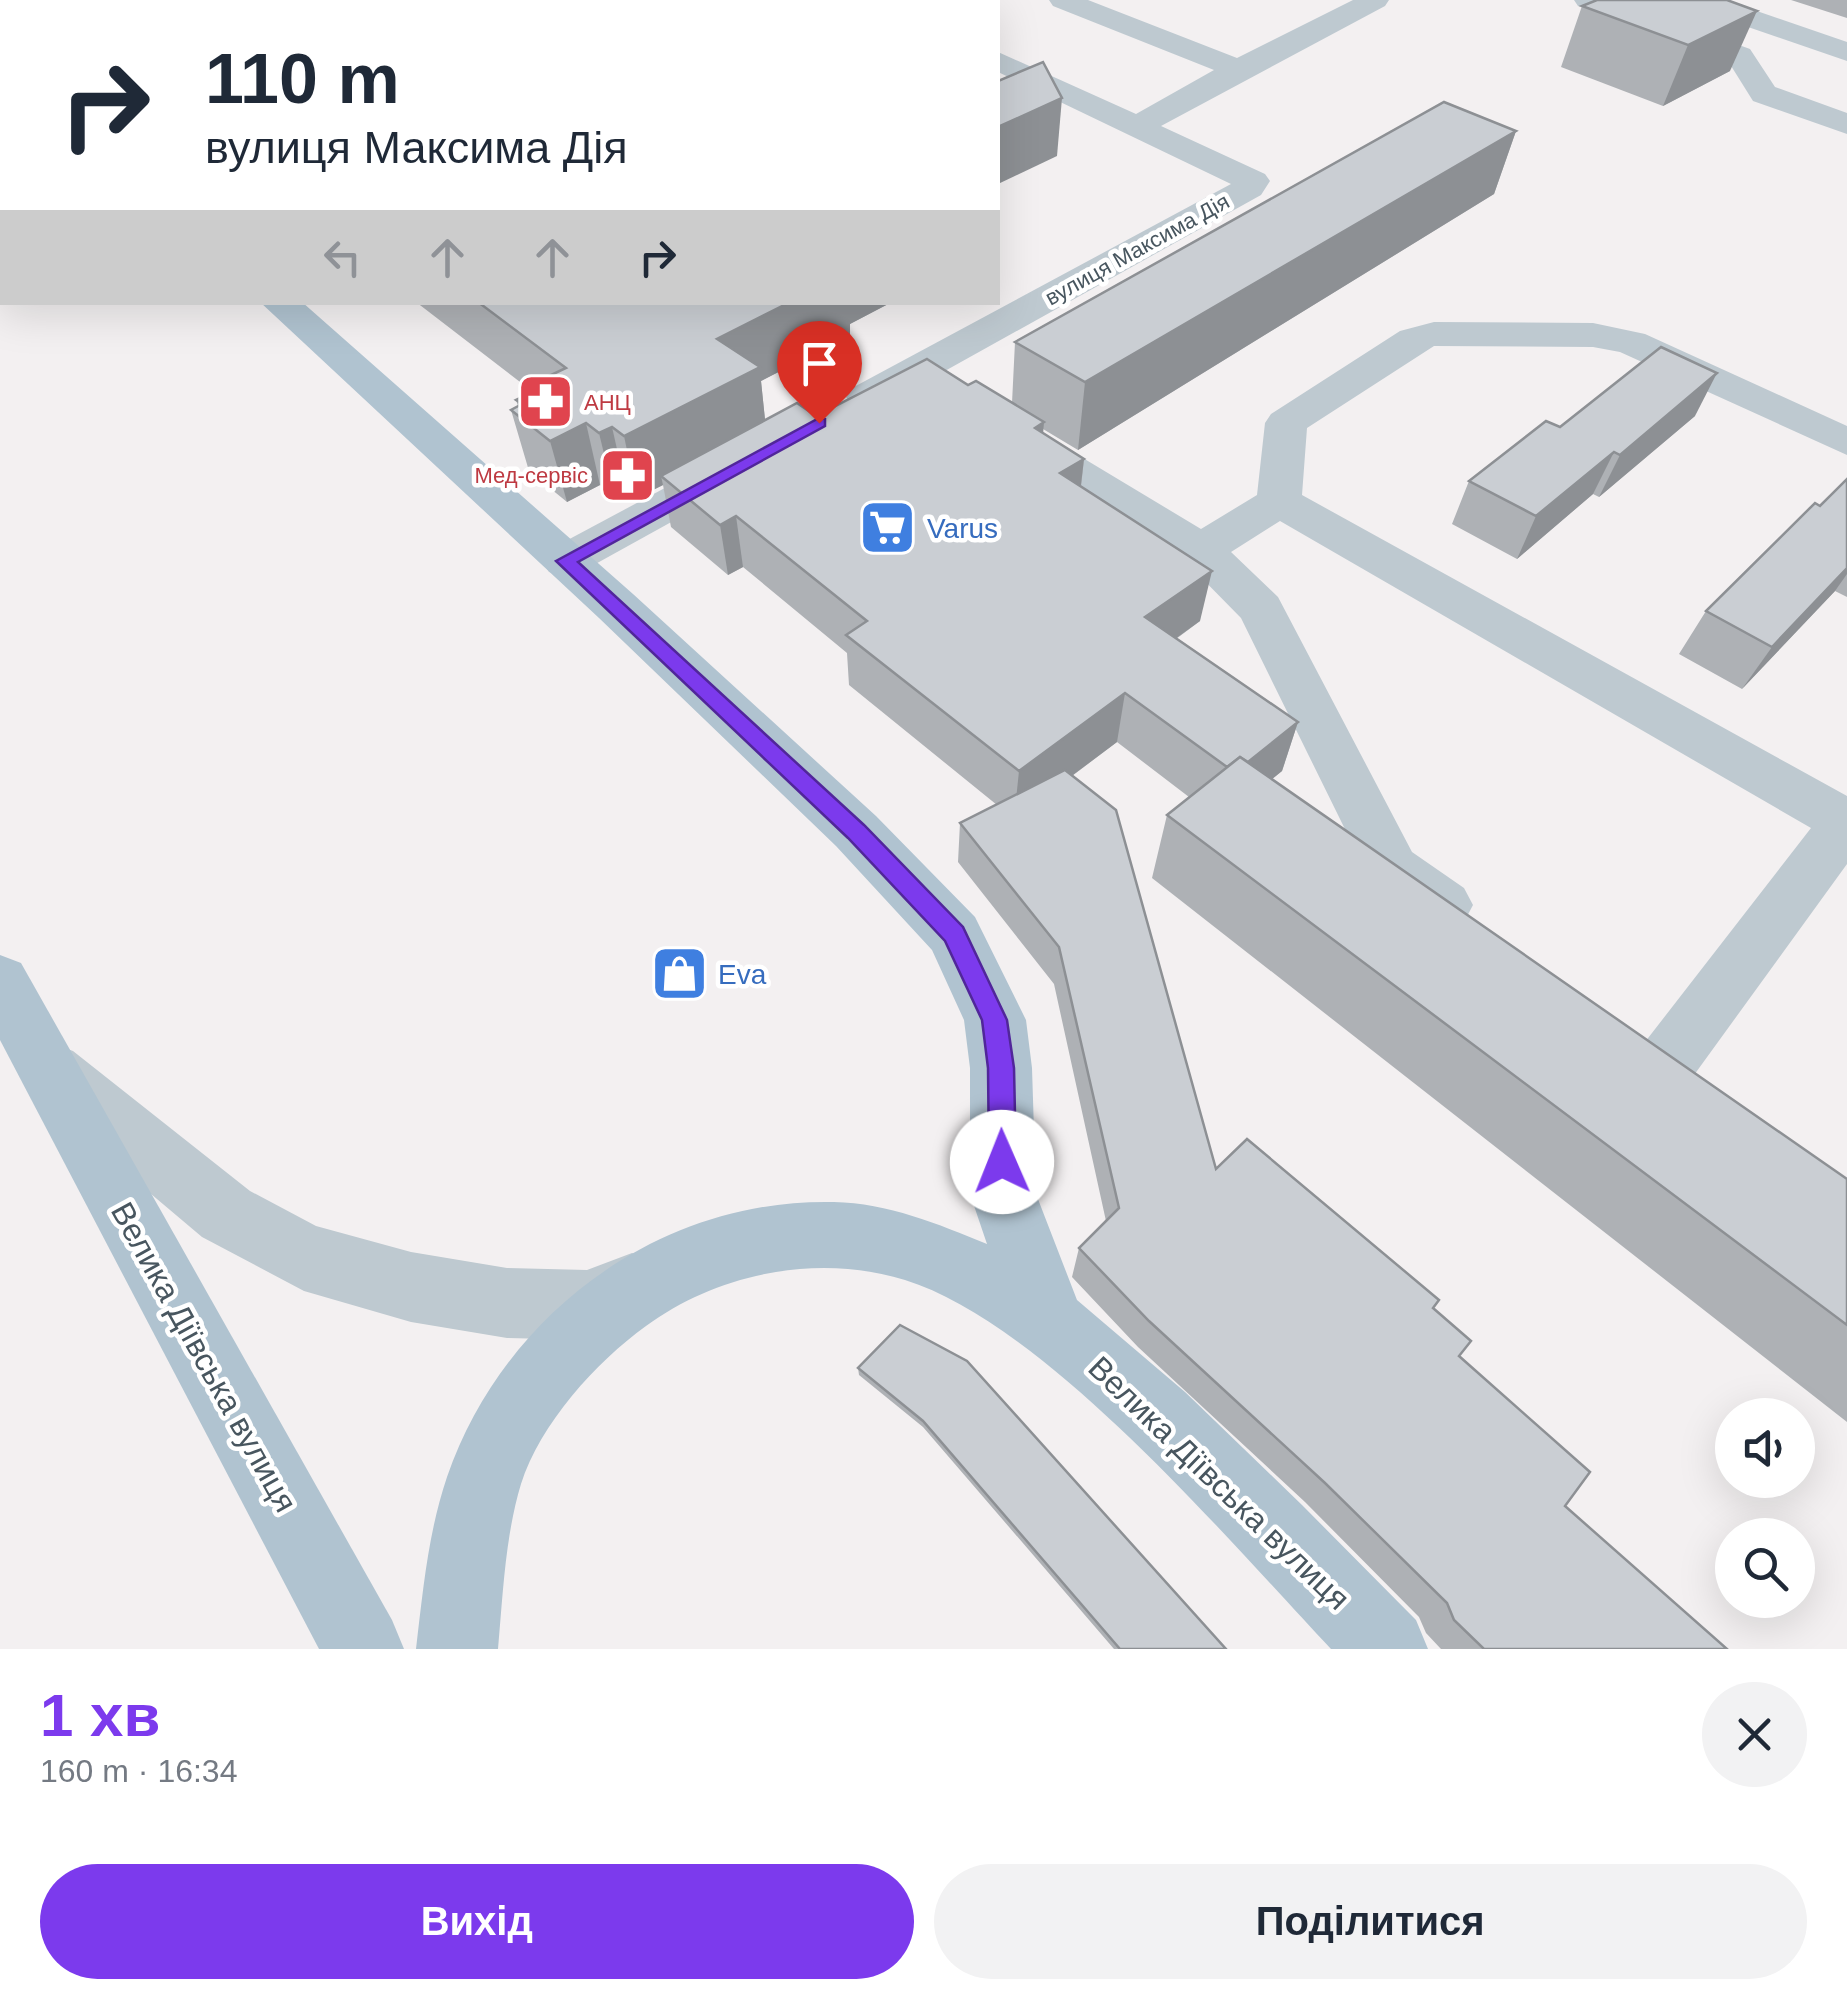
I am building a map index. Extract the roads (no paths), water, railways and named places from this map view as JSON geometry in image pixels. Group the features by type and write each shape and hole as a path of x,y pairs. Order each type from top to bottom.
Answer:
{"main road":[{"name":"Велика Діївська вулиця","path":"281,305 566,561 856,832 954,934 994,1020 1001,1068 1003,1194 1049,1320"},
{"name":"Велика Діївська вулиця","path":"15,1019 364,1649"},
{"name":"Велика Діївська вулиця","path":"457,1649 466,1562 486,1476 522,1401 569,1339 632,1288 705,1252 781,1237 891,1241 966,1270 1049,1320 1215,1471 1387,1649"}],"street":[{"path":"1063,0 1238,69"},
{"path":"1000,62 1139,126 1238,69 1376,0"},
{"path":"1588,0 1738,55 1764,94 1847,124"},
{"path":"1696,0 1847,52"},
{"name":"вулиця Максима Дія","path":"830,417 1250,188 1253,181 1139,126"},
{"path":"1279,501 1286,424 1414,339 1434,334 1594,335 1632,342 1847,442"},
{"path":"912,372 1201,550 1261,609 1392,868 1489,937"},
{"path":"566,561 764,453"},
{"path":"1201,550 1279,501"},
{"path":"1279,501 1847,822 1671,1065"},
{"name":"Велика Діївська вулиця","path":"15,1019 226,1214 304,1258 411,1287 507,1303 587,1305 632,1288"}],"place":[{"name":"АНЦ","path":"545,402"},
{"name":"Мед-сервіс","path":"627,475"},
{"name":"Varus","path":"888,528"},
{"name":"Eva","path":"679,974"}]}
